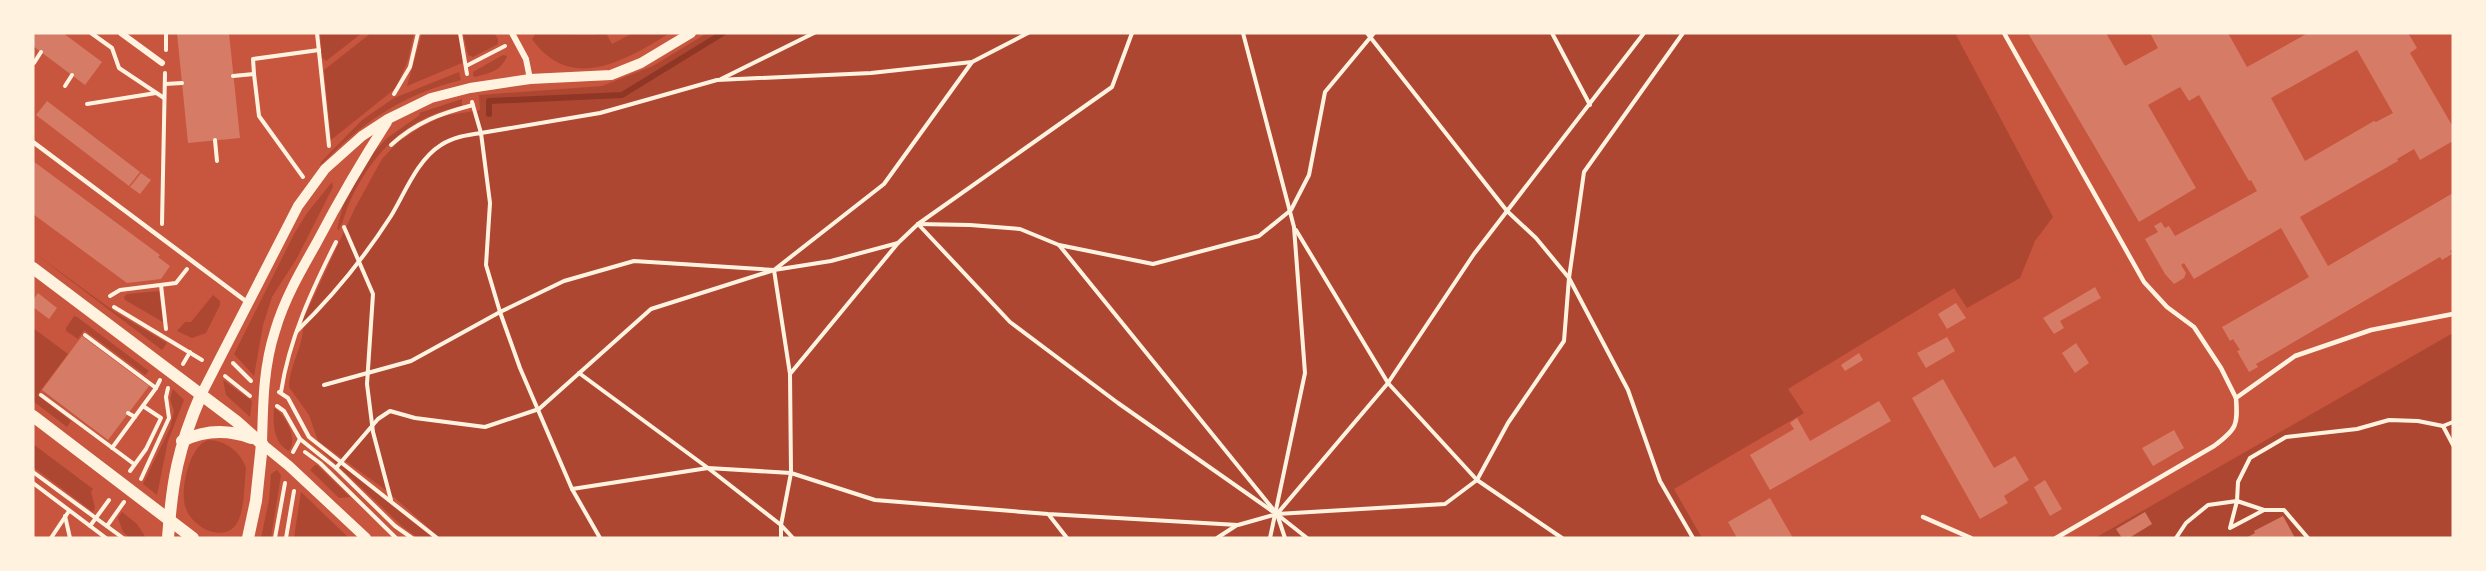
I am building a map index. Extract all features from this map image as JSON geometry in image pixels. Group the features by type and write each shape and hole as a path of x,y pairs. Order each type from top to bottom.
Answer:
{"main road":[{"path":"33,268 262,444"},
{"path":"168,538 173,482 182,441 201,395"},
{"path":"33,416 193,538"},
{"path":"182,441 202,433 226,431 239,433 262,444"},
{"path":"248,538 256,501 262,444"}],"street":[{"path":"121,33 164,63"},
{"path":"512,33 526,59 530,79"},
{"path":"201,395 298,206 325,169 362,136 388,119 431,98 470,88 530,79 610,75 641,63 691,33"},
{"path":"366,538 262,444 266,371 281,314 295,282 352,177 388,119"}],"lane":[{"path":"2004,33 2144,282 2167,307 2194,327 2221,368 2236,398 2237,420 2232,433 2214,446 2056,538"},
{"path":"33,142 248,302"},
{"path":"2236,398 2295,356 2371,330 2453,314"},
{"path":"1923,517 1971,538"}],"path":[{"path":"91,33 112,48 119,68 165,99"},
{"path":"166,33 166,53"},
{"path":"318,33 329,150"},
{"path":"394,94 410,67 418,33"},
{"path":"460,33 473,105 481,133 490,203 486,265 520,368 572,489 600,538"},
{"path":"297,331 320,308 359,261 391,216 424,162 440,145 459,136 600,113 717,80 814,33"},
{"path":"717,80 870,73 972,62 1028,33"},
{"path":"790,375 898,243 918,224 1112,87 1132,33"},
{"path":"1243,33 1291,210 1305,373 1277,514 1270,538"},
{"path":"1552,33 1590,105"},
{"path":"1277,514 1389,383 1474,254 1644,33"},
{"path":"1217,538 1238,525 1277,514 1445,504 1477,480 1508,423 1564,341 1569,278 1584,172 1683,33"},
{"path":"918,224 1020,229 1059,245 1153,264 1259,236 1291,210 1309,175 1324,93 1371,34 1507,211 1536,238 1569,278 1628,390 1660,481 1693,538"},
{"path":"466,66 516,40"},
{"path":"303,177 259,116 253,59 319,50"},
{"path":"34,63 41,52"},
{"path":"324,385 411,361 500,312 564,282 634,261 774,270 884,184 972,62"},
{"path":"162,237 164,63"},
{"path":"233,76 254,74"},
{"path":"65,86 72,75"},
{"path":"165,84 182,82"},
{"path":"87,104 157,93"},
{"path":"387,149 422,122 442,113 473,105"},
{"path":"215,140 217,161"},
{"path":"348,217 313,287 297,331 281,392 288,398 309,437 437,538"},
{"path":"918,224 1010,322 1118,403 1277,514 1307,538"},
{"path":"344,226 373,294 368,372 372,427 391,500"},
{"path":"1294,227 1389,383 1477,480 1562,538"},
{"path":"336,468 378,419 390,411 415,418 485,427 539,409 651,309 774,270 831,261 898,243"},
{"path":"1059,245 1277,514 1285,538"},
{"path":"110,296 120,290 176,284 187,269"},
{"path":"774,270 790,375 791,473 781,525 781,538"},
{"path":"161,285 166,329"},
{"path":"113,306 202,359"},
{"path":"85,335 156,388"},
{"path":"183,363 190,352"},
{"path":"230,360 254,383"},
{"path":"579,373 708,468 781,525 793,538"},
{"path":"224,375 252,396"},
{"path":"112,448 156,388 160,377"},
{"path":"138,482 169,418 166,394 170,385"},
{"path":"41,395 134,464"},
{"path":"274,405 282,408 300,439 336,468 395,526 412,538"},
{"path":"128,474 146,449 161,418 143,406"},
{"path":"128,413 135,417"},
{"path":"2265,510 2230,528 2237,501 2238,482 2250,458 2286,437 2357,429 2389,420 2418,421 2443,426 2453,422"},
{"path":"2443,426 2453,445"},
{"path":"303,458 309,437"},
{"path":"292,455 300,439"},
{"path":"305,452 318,461 396,538"},
{"path":"572,489 708,468 791,473 875,500 1048,514 1238,525"},
{"path":"33,472 123,538"},
{"path":"275,538 286,476"},
{"path":"33,483 106,538"},
{"path":"286,538 295,484"},
{"path":"90,526 109,500"},
{"path":"2176,538 2186,523 2208,505 2237,501 2265,510 2284,510 2308,538"},
{"path":"107,526 120,508"},
{"path":"51,538 69,510"},
{"path":"1048,514 1067,538"},
{"path":"65,516 70,538"}],"shaded area":[{"path":"320,33 362,33 326,61 322,58"},
{"path":"371,33 414,33 408,60 396,88 331,140 324,70"},
{"path":"422,33 458,33 463,60 462,63 407,86"},
{"path":"463,33 494,33 498,44 473,57 468,55"},
{"path":"536,33 581,35 606,33 612,44 633,33 670,33 617,61 599,67 581,68 564,65 547,56 532,39"},
{"path":"707,33 1955,33 2053,217 2035,241 2020,278 1967,308 1954,288 1788,389 1804,413 1674,489 1702,538 440,538 387,491 318,441 309,415 289,387 302,338 303,320 355,208 382,159 398,142 443,116 480,110 479,95 602,86 653,66"},
{"path":"503,55 507,56 505,61 494,71 473,76 473,72"},
{"path":"459,72 461,80 439,86 384,112 352,136 320,166 321,162 362,120 394,98"},
{"path":"462,99 462,106 443,111 410,127 382,151 360,182 339,230 337,229 344,202 372,154 387,138 420,115 419,113"},
{"path":"332,182 333,187 297,258 272,297 263,325 254,376 234,354 294,234 307,213"},
{"path":"33,252 115,312 167,343 162,350"},
{"path":"159,291 163,322 125,300 124,297 127,294"},
{"path":"213,295 220,301 220,305 206,333 192,338 177,331 185,322 191,322"},
{"path":"74,316 149,371 145,375 84,330 78,339 66,331"},
{"path":"33,328 68,354 37,395 71,421 67,427 33,401"},
{"path":"2453,333 2453,538 2095,538"},
{"path":"223,380 252,401 250,417 226,395"},
{"path":"173,389 184,400 168,441 157,495 143,484 170,428 174,411 170,399"},
{"path":"274,408 283,416 289,428 292,440 289,451 277,438 274,427"},
{"path":"208,440 220,442 231,448 244,462 246,468 239,519 234,527 220,533 212,532 196,523 190,517 184,501 187,470 196,451"},
{"path":"33,444 93,489 91,492 95,508 93,512 33,467"},
{"path":"318,447 433,538 418,538 403,527"},
{"path":"315,465 350,497 339,498 310,470"},
{"path":"277,470 281,475 271,538 261,538 269,500 271,474"},
{"path":"301,492 349,538 294,538"},
{"path":"122,512 137,524 146,538 130,538 123,532 118,518"}],"building":[{"path":"33,33 63,33 102,62 85,85 33,46"},
{"path":"177,33 229,33 240,138 188,143"},
{"path":"2028,33 2106,33 2125,66 2158,48 2150,33 2228,33 2247,67 2308,33 2408,33 2417,48 2410,53 2453,127 2453,141 2420,160 2414,149 2397,159 2398,161 2300,217 2328,266 2453,193 2453,249 2450,251 2452,254 2442,260 2440,257 2256,364 2258,367 2249,372 2237,351 2240,350 2233,339 2230,341 2222,327 2309,277 2281,228 2194,279 2184,263 2181,265 2186,273 2184,278 2174,284 2165,274 2145,239 2158,232 2154,226 2161,222 2165,228 2169,226 2175,236 2257,191 2199,95 2189,101 2180,87 2148,105 2196,188 2139,222","holes":["2357,50 2393,113 2374,121 2305,161 2271,98"]},
{"path":"47,101 140,172 129,186 36,115"},
{"path":"33,161 160,255 158,257 170,266 161,279 127,283 33,214"},
{"path":"141,173 151,180 140,194 130,187"},
{"path":"2095,287 2101,298 2060,321 2064,328 2054,334 2043,318"},
{"path":"38,293 57,308 49,319 33,307 33,300"},
{"path":"1956,303 1966,318 1947,329 1938,314"},
{"path":"82,336 149,386 108,440 42,390"},
{"path":"1947,337 1955,351 1926,368 1917,353"},
{"path":"2076,343 2089,363 2075,373 2062,353"},
{"path":"1859,353 1863,360 1845,371 1841,365"},
{"path":"1943,379 1994,468 2015,456 2029,480 2004,496 2008,503 1980,519 1912,398"},
{"path":"1879,401 1891,421 1770,490 1750,455 1794,429 1790,423 1797,418 1810,441"},
{"path":"2174,430 2184,448 2153,466 2142,448"},
{"path":"2045,480 2062,509 2050,516 2034,487"},
{"path":"1770,498 1793,538 1737,538 1728,522"},
{"path":"2145,512 2152,524 2129,538 2122,538 2116,529"},
{"path":"2283,516 2295,538 2246,538 2255,533 2254,531"}],"waterway":[{"path":"489,114 489,101 622,95 723,33"}]}
